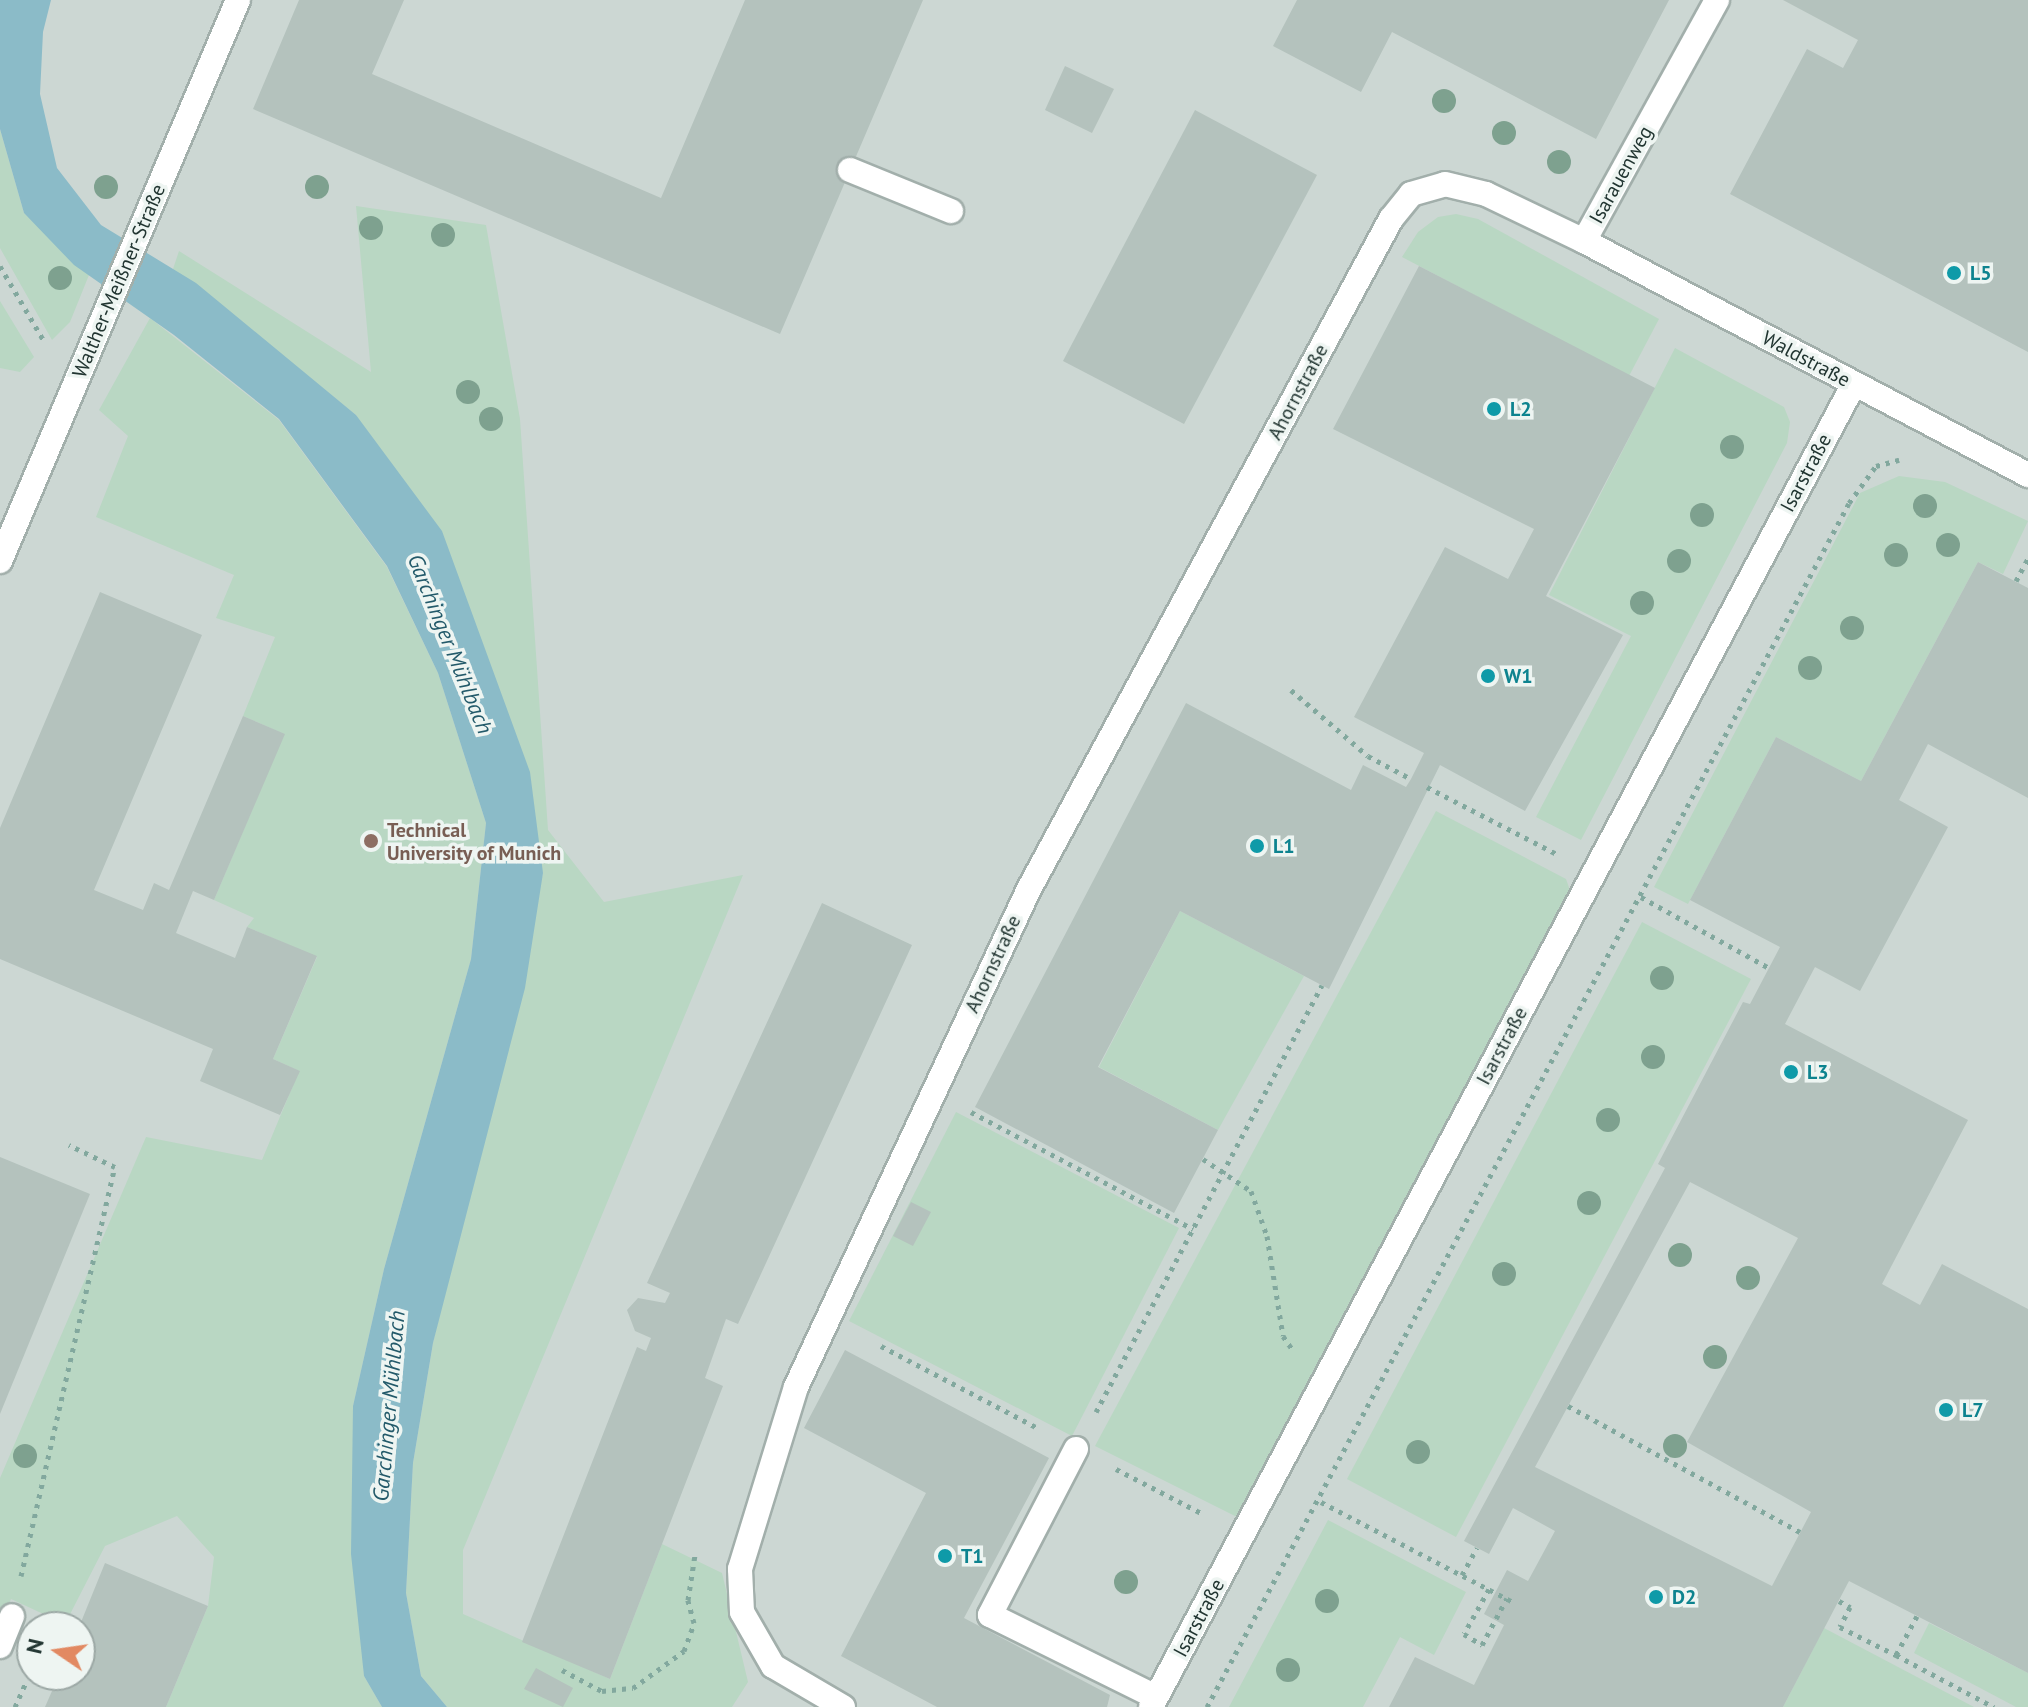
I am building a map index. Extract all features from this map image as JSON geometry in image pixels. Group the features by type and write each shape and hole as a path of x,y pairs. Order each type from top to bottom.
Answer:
{"street":[{"name":"Walther-Meißner-Straße","path":"0,561 238,0"},
{"name":"Isarauenweg","path":"1391,219 1411,194 1445,184 1486,194 1584,241 1717,0"},
{"path":"850,170 951,211"},
{"name":"Ahornstraße","path":"843,1707 773,1666 742,1612 740,1569 796,1387 1029,889 1391,219"},
{"name":"Waldstraße","path":"1584,241 2028,475"},
{"name":"Isarstraße","path":"1154,1702 1854,384"},
{"path":"1076,1449 990,1615 1154,1702"},
{"path":"0,1646 12,1616"}],"path":[{"path":"0,266 73,389"},
{"path":"1207,1707 1321,1502 1849,503 1876,466 1908,459"},
{"path":"2016,581 2028,558"},
{"path":"1291,690 1368,756 1411,779"},
{"path":"1076,1449 1322,985"},
{"path":"933,1092 1193,1229"},
{"path":"12,1616 115,1167 69,1145"},
{"path":"1203,1159 1224,1170 1251,1191 1267,1236 1283,1336 1299,1360"},
{"path":"1568,1406 1800,1532"},
{"path":"1321,1502 1515,1603"},
{"path":"1462,1575 1477,1548"},
{"path":"1489,1589 1464,1634 1482,1645 1507,1598"},
{"path":"1839,1601 1850,1607 1840,1627 1994,1707"},
{"path":"1896,1655 1917,1616"}],"shaded area":[{"path":"0,0 2028,0 2028,1707 0,1707"}],"green space":[{"path":"0,129 24,213 89,275 70,322 52,340 0,248"},
{"path":"356,206 486,225 520,419 548,830 604,902 743,875 463,1550 463,1614 610,1679 662,1544 722,1573 748,1682 732,1707 447,1707 421,1676 406,1593 413,1463 433,1343 543,873 356,415 173,269 179,251 371,372"},
{"path":"1456,214 1478,219 1659,319 1629,376 1402,257 1418,232 1438,217"},
{"path":"0,301 34,357 20,372 0,368"},
{"path":"150,318 279,420 387,567 438,673 486,823 471,959 384,1269 353,1406 364,1676 382,1707 166,1707 208,1606 214,1557 177,1516 105,1546 72,1611 37,1611 11,1599 0,1625 0,1478 146,1137 262,1160 299,1071 273,1059 317,957 247,927 254,918 214,900 284,734 243,716 275,637 216,618 234,575 96,517 128,436 99,410"},
{"path":"1675,348 1784,407 1790,422 1787,443 1581,840 1536,817 1631,636 1549,595"},
{"path":"1899,476 1945,482 2028,521 2003,574 1978,562 1861,781 1776,737 1688,904 1654,887 1860,493"},
{"path":"1436,811 1566,879 1572,896 1239,1518 1095,1446"},
{"path":"1180,911 1304,976 1218,1130 1099,1067"},
{"path":"1642,922 1751,979 1456,1537 1347,1479"},
{"path":"956,1112 1179,1228 1072,1436 849,1321"},
{"path":"1328,1520 1466,1592 1434,1655 1400,1637 1363,1707 1229,1707"},
{"path":"1929,1623 2028,1673 2028,1707 2016,1707 1914,1653"},
{"path":"1824,1628 1974,1707 1783,1707"}],"water":[{"name":"Garchinger Mühlbach","path":"0,0 51,0 43,32 40,94 57,168 101,225 196,283 356,415 442,531 530,772 543,873 525,988 433,1343 413,1463 406,1593 421,1676 447,1707 382,1707 364,1676 351,1554 353,1406 384,1269 471,959 486,823 438,673 387,566 279,419 174,335 74,265 24,213 0,129"}],"building":[{"path":"299,0 404,0 372,74 661,198 745,0 923,0 780,334 253,109"},
{"path":"1297,0 1669,0 1596,139 1392,32 1361,92 1273,46"},
{"name":"L5","path":"1783,0 2028,0 2028,352 1730,194 1807,49 1843,68 1858,40"},
{"path":"1065,66 1114,89 1092,133 1045,110"},
{"path":"1195,110 1317,175 1184,424 1063,361"},
{"path":"1419,266 1655,388 1546,596 1623,635 1525,811 1440,765 1329,989 1180,911 1098,1067 1218,1130 1174,1213 975,1107 1186,703 1351,790 1363,765 1406,787 1411,779 1424,753 1354,717 1445,547 1508,579 1534,529 1333,429"},
{"path":"1978,562 2028,588 2028,798 1928,744 1899,800 1948,827 1860,991 1815,967 1785,1024 1968,1120 1882,1284 1920,1305 1942,1264 2028,1309 2028,1673 1849,1581 1783,1707 1389,1707 1415,1657 1474,1685 1504,1625 1484,1614 1507,1570 1528,1581 1555,1531 1513,1508 1489,1554 1464,1541 1665,1168 1658,1164 1743,1002 1750,1004 1780,947 1690,900 1776,737 1861,781","holes":["1690,1182 1798,1238 1687,1442 1811,1512 1772,1586 1535,1467"]},
{"path":"100,592 202,635 94,890 143,910 154,883 169,890 243,716 285,734 214,900 193,891 176,933 235,958 247,927 317,956 273,1059 300,1071 280,1115 200,1081 213,1049 0,959 0,828"},
{"path":"822,903 912,945 738,1324 726,1319 705,1378 723,1386 610,1679 522,1642 637,1347 646,1351 651,1338 635,1331 627,1310 638,1298 665,1303 670,1293 647,1283"},
{"path":"0,1157 90,1194 0,1414"},
{"path":"911,1202 931,1212 913,1246 893,1236"},
{"name":"T1","path":"845,1350 1049,1458 964,1618 1110,1695 1107,1707 937,1707 841,1656 926,1493 804,1428"},
{"path":"105,1563 208,1606 166,1707 45,1707 52,1691 96,1691 96,1611 86,1611"},
{"path":"536,1668 573,1688 563,1707 524,1689"}],"place":[{"name":"L5","path":"1954,273"},
{"name":"L2","path":"1494,409"},
{"name":"W1","path":"1488,676"},
{"name":"Technical University of Munich","path":"371,841"},
{"name":"L1","path":"1257,846"},
{"name":"L3","path":"1791,1072"},
{"name":"L7","path":"1946,1410"},
{"name":"T1","path":"945,1556"},
{"name":"D2","path":"1656,1597"}]}
